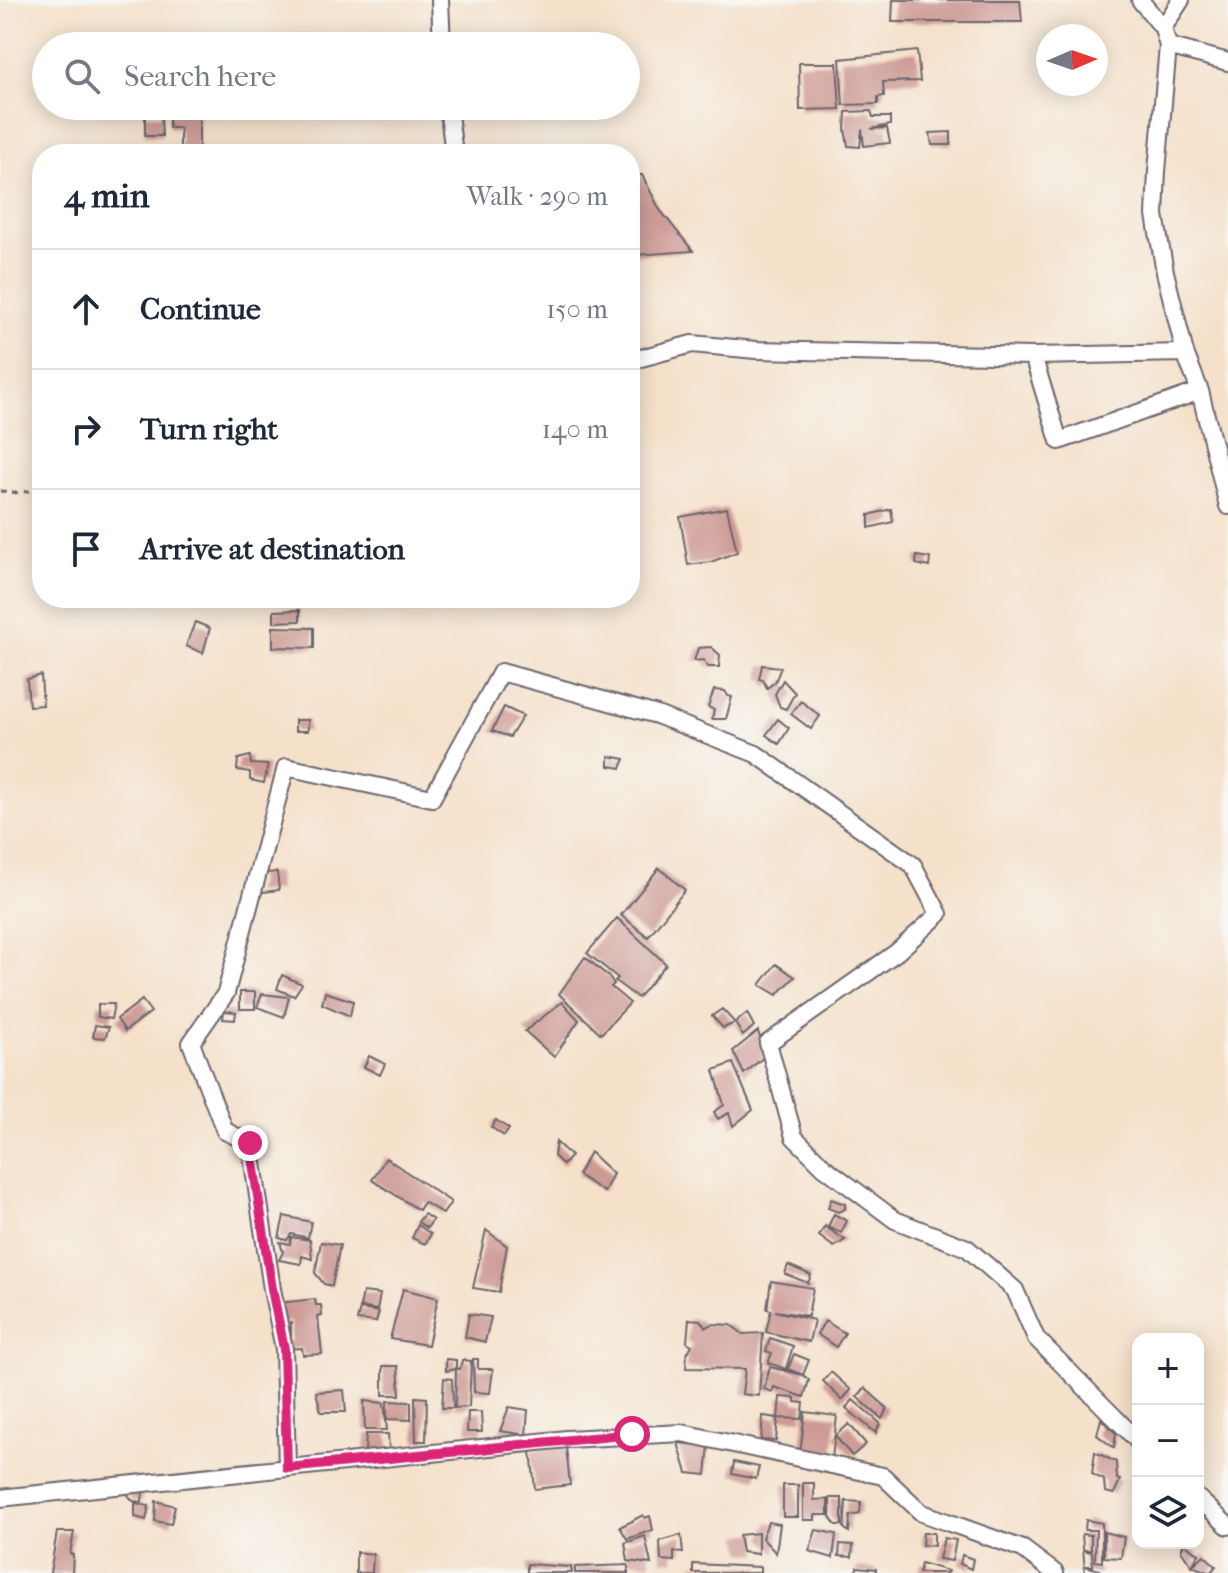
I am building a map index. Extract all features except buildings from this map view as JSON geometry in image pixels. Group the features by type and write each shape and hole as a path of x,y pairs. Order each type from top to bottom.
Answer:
{"street":[{"path":"440,0 441,32"},
{"path":"1140,0 1163,28 1168,46 1155,215 1185,353 1200,391 1225,478 1228,506"},
{"path":"1163,28 1181,0"},
{"path":"1168,46 1228,62"},
{"path":"450,120 453,144"},
{"path":"640,358 692,344 756,350 1033,356 1185,353"},
{"path":"1033,356 1059,441 1200,391"},
{"path":"287,1468 284,1349 250,1143 225,1131 191,1043 226,993 286,767 432,798 501,672 657,715 756,754 913,865 939,914 897,952 768,1043 794,1137 824,1167 895,1220 967,1248 1015,1290 1036,1338 1132,1435"},
{"path":"0,1498 580,1438 682,1433 883,1476 922,1513 1023,1549 1055,1573"},
{"path":"1204,1504 1228,1526"}],"path":[{"path":"0,491 20,493 32,490"}],"route":[{"path":"250,1143 284,1349 287,1468 632,1434"}]}
